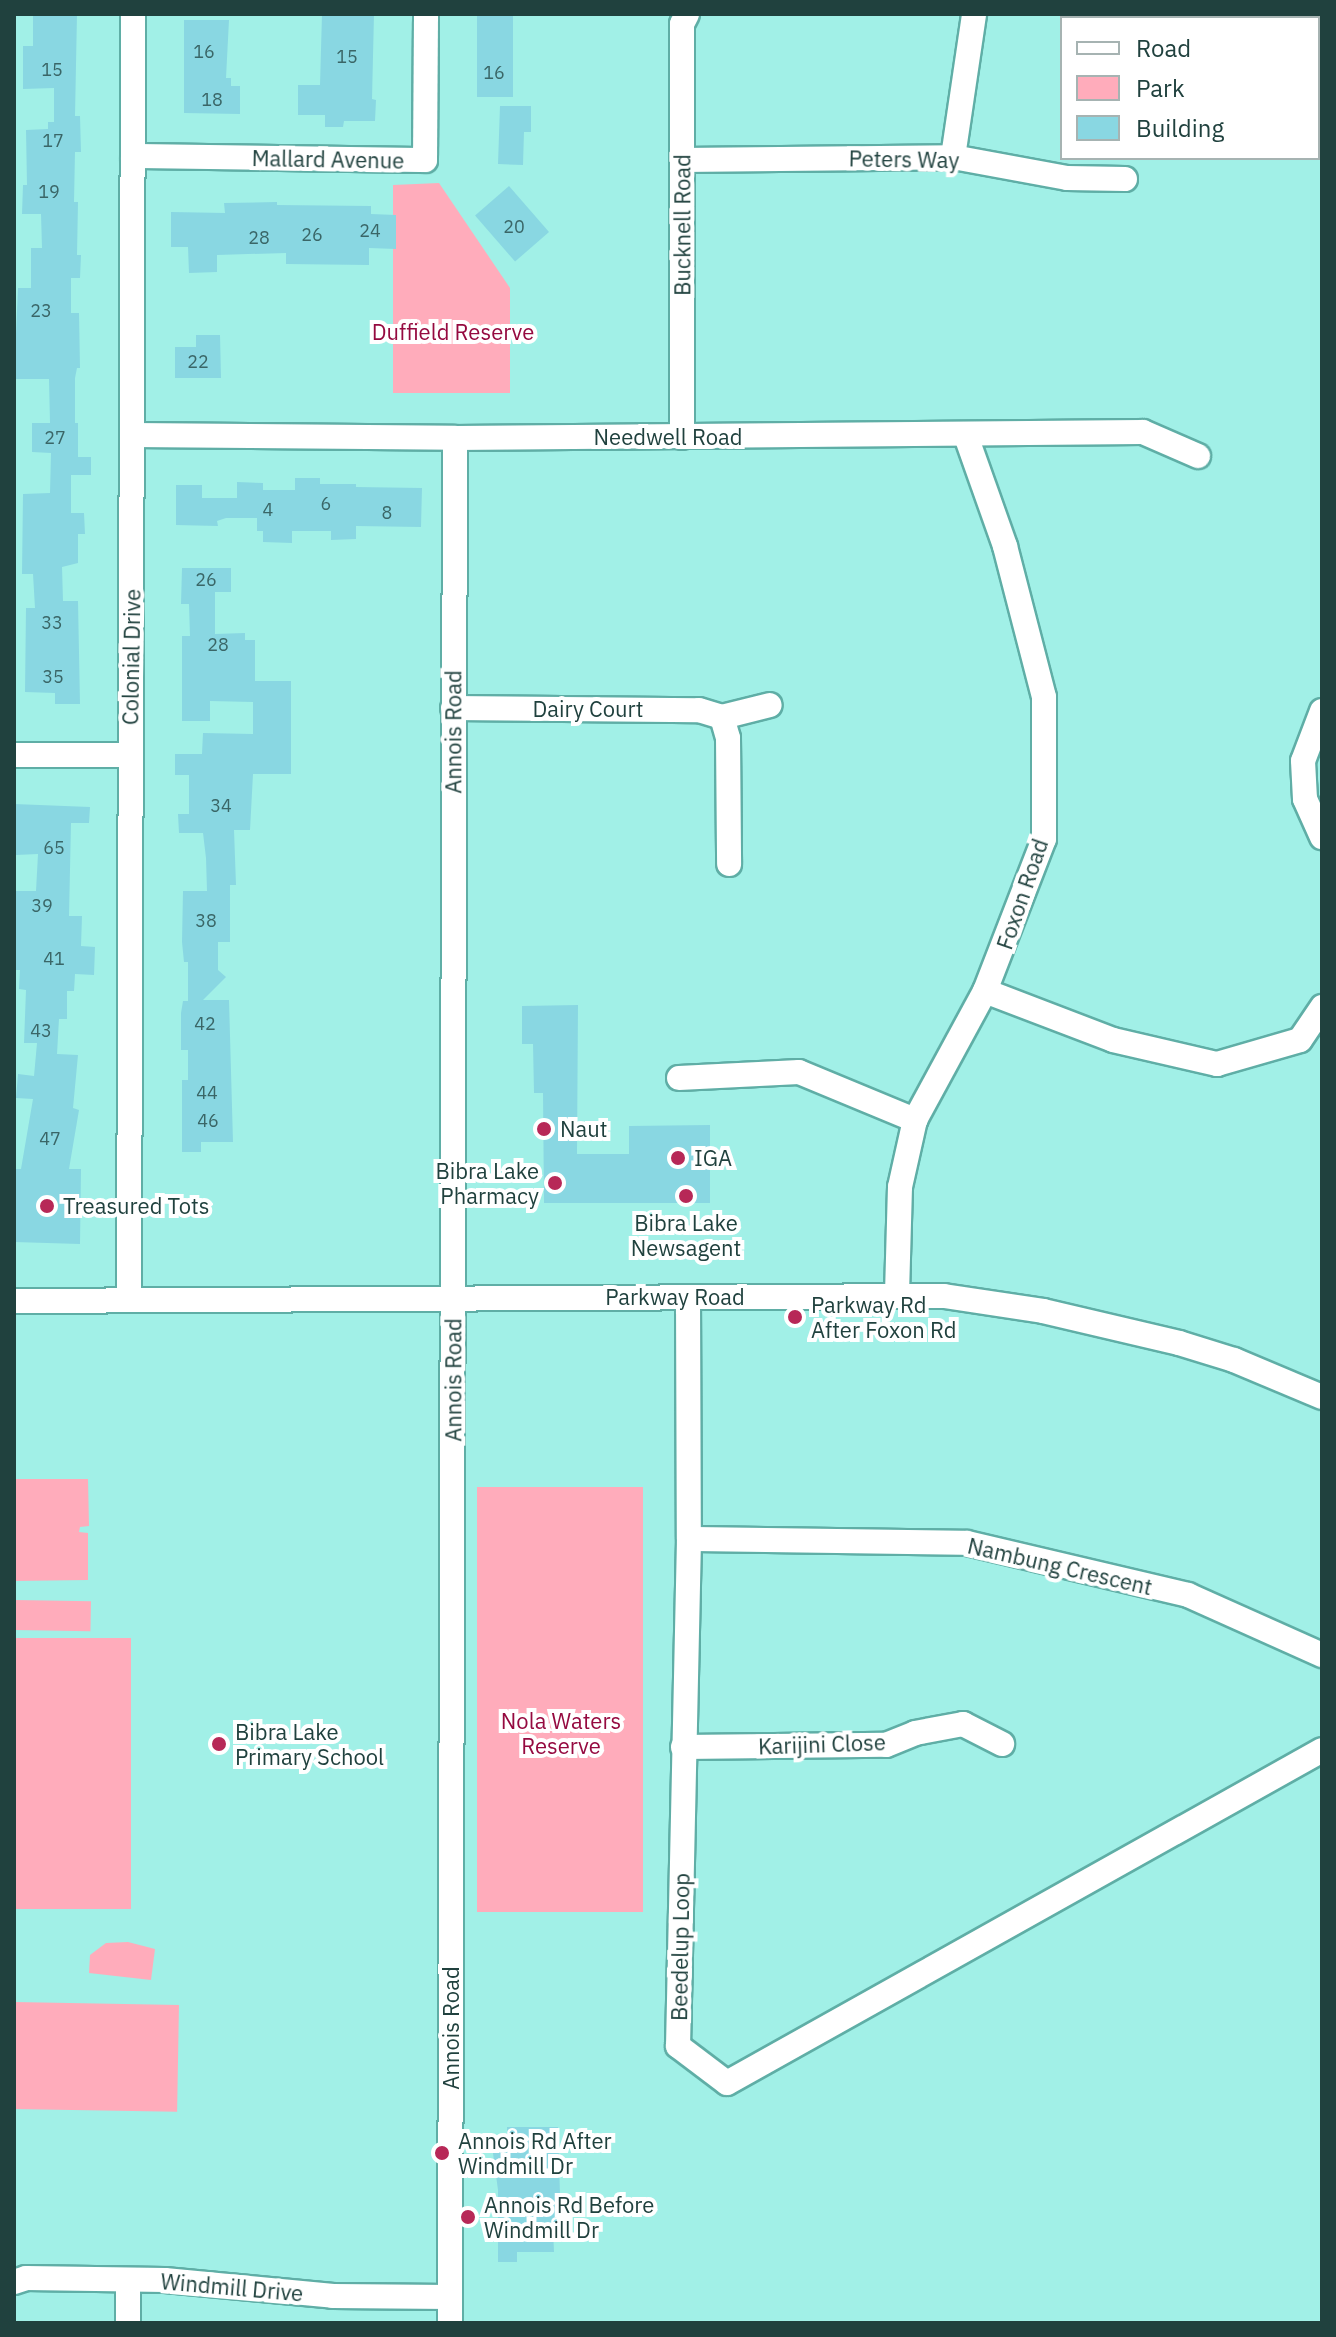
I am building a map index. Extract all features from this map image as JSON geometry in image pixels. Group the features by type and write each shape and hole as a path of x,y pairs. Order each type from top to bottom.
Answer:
{"street":[{"name":"Colonial Drive","path":"129,1300 133,14"},
{"name":"Mallard Avenue","path":"133,156 425,160 426,14"},
{"name":"Bucknell Road","path":"682,437 682,24 687,14"},
{"path":"953,157 974,14"},
{"name":"Peters Way","path":"682,160 953,157 1067,178 1125,179"},
{"name":"Needwell Road","path":"133,435 455,438 966,436 1143,432 1198,456"},
{"name":"Foxon Road","path":"897,1294 900,1187 915,1120 985,991 1044,839 1044,697 1005,546 966,436"},
{"name":"Annois Road","path":"450,2323 455,438"},
{"name":"Dairy Court","path":"453,708 699,710 722,717 770,705"},
{"path":"1322,711 1303,761 1305,799 1322,837"},
{"path":"722,717 728,738 729,864"},
{"path":"14,755 130,755"},
{"path":"985,991 1113,1040 1217,1064 1300,1040 1322,1007"},
{"path":"679,1078 712,1073 799,1072 915,1120"},
{"name":"Parkway Road","path":"14,1301 897,1294 982,1300 1116,1327 1234,1360 1322,1397"},
{"name":"Beedelup Loop","path":"688,1298 689,1539 678,2046 727,2083 1322,1750"},
{"name":"Nambung Crescent","path":"689,1539 967,1543 1188,1595 1322,1655"},
{"name":"Karijini Close","path":"683,1747 886,1745 915,1733 963,1724 1002,1744"},
{"name":"Windmill Drive","path":"14,2282 26,2278 128,2280 333,2296 450,2297"},
{"path":"128,2280 128,2323"}],"green space":[{"name":"Duffield Reserve","path":"439,183 510,288 510,393 393,393 393,185"},
{"path":"14,1479 88,1479 89,1526 80,1527 79,1532 88,1533 88,1580 14,1581"},
{"name":"Nola Waters Reserve","path":"477,1487 643,1487 643,1912 477,1912"},
{"path":"14,1600 91,1601 90,1631 14,1630"},
{"path":"14,1638 131,1638 131,1909 14,1909"},
{"path":"128,1942 155,1949 151,1980 89,1973 90,1955 106,1943"},
{"path":"14,2002 179,2005 177,2112 14,2109"}],"building":[{"path":"33,14 77,14 75,116 80,116 81,152 75,152 74,202 78,202 77,255 81,255 80,278 71,278 71,313 79,313 80,368 77,368 75,378 78,457 91,457 91,475 71,475 71,513 84,513 85,534 78,534 78,563 62,567 63,601 78,601 80,704 55,704 55,693 25,692 26,608 35,608 33,574 22,574 23,494 50,493 51,453 32,452 32,423 50,423 49,379 14,379 18,288 31,288 31,248 42,248 41,214 22,214 23,185 27,185 26,130 48,129 48,122 54,122 54,88 23,89 23,46 33,46"},
{"path":"322,14 374,14 372,99 376,100 375,121 344,121 343,127 325,127 325,115 298,115 298,85 320,85"},
{"path":"477,14 513,14 513,97 477,97"},
{"path":"184,20 229,20 226,78 231,78 231,86 240,86 240,114 184,113"},
{"path":"500,106 531,106 531,132 524,132 523,165 498,164"},
{"path":"509,186 549,232 515,262 475,216"},
{"path":"277,202 277,205 371,206 371,214 396,215 396,249 369,248 369,265 286,264 286,253 217,255 217,272 189,273 188,247 171,247 171,212 225,213 224,203"},
{"path":"196,335 220,335 221,378 175,378 175,347 196,347"},
{"path":"295,478 320,478 320,484 356,484 356,487 422,488 421,527 356,526 356,539 331,540 331,531 292,531 292,543 263,542 263,531 257,531 257,518 226,518 217,521 218,526 176,525 176,485 202,485 202,498 237,498 237,482 263,483 263,490 295,490"},
{"path":"182,568 231,568 231,592 215,592 215,634 245,633 245,640 255,640 255,681 291,681 291,774 253,774 250,830 234,830 236,885 230,885 230,942 218,942 218,970 226,977 203,1000 229,1000 233,1142 201,1142 201,1152 182,1152 182,1080 188,1080 188,1050 181,1050 181,1013 183,1001 188,1001 188,962 184,962 182,942 183,891 207,891 206,858 203,833 179,833 178,814 189,814 189,775 175,775 175,754 202,754 203,733 253,734 253,702 210,701 210,721 182,721 182,636 190,636 189,604 181,604"},
{"path":"14,804 90,807 89,823 71,823 69,916 82,916 81,946 95,947 94,975 75,974 74,991 67,991 67,1019 59,1019 57,1054 78,1055 73,1108 79,1110 69,1169 81,1169 80,1244 14,1242 14,1169 21,1169 33,1099 16,1098 18,1074 34,1076 37,1043 24,1043 26,990 19,989 20,970 14,970 14,891 36,891 38,854 16,855"},
{"path":"578,1005 577,1154 629,1154 629,1126 710,1125 710,1203 544,1203 543,1093 534,1093 533,1044 522,1044 522,1006"},
{"path":"507,2127 558,2127 561,2229 553,2229 554,2252 517,2252 517,2262 498,2262 498,2190 492,2146 507,2146"}],"place":[{"name":"Naut","path":"544,1129"},
{"name":"IGA","path":"678,1158"},
{"name":"Bibra Lake Pharmacy","path":"555,1183"},
{"name":"Bibra Lake Newsagent","path":"686,1196"},
{"name":"Treasured Tots","path":"47,1206"},
{"name":"Parkway Rd After Foxon Rd","path":"795,1317"},
{"name":"Bibra Lake Primary School","path":"219,1744"},
{"name":"Annois Rd After Windmill Dr","path":"442,2153"},
{"name":"Annois Rd Before Windmill Dr","path":"468,2217"}]}
